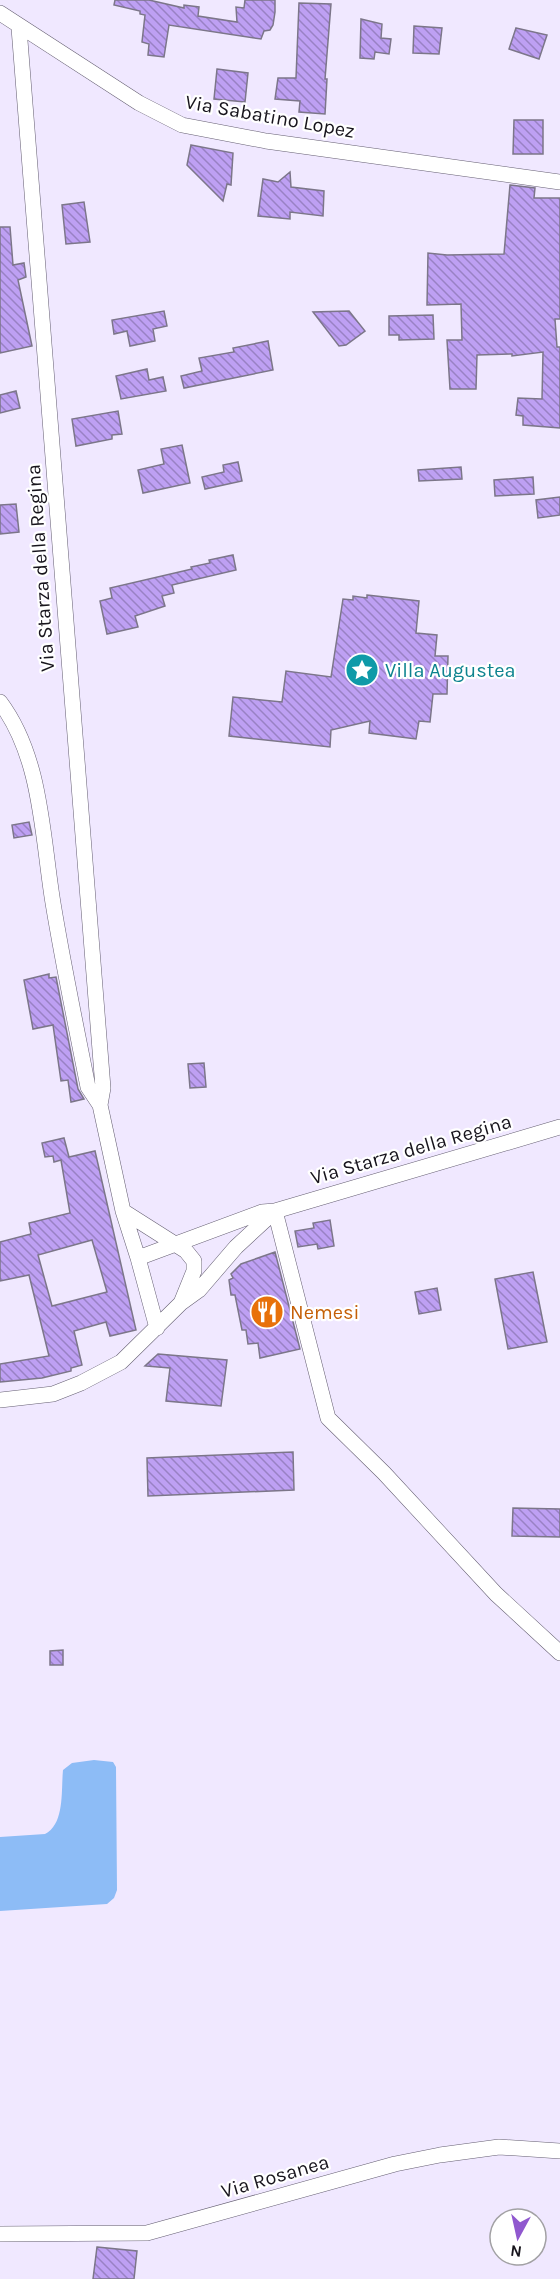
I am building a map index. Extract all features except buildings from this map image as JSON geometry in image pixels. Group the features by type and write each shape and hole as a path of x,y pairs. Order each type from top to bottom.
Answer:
{"street":[{"name":"Via Sabatino Lopez","path":"0,13 138,103 182,125 266,141 560,182"},
{"name":"Via Starza della Regina","path":"20,28 104,1088 100,1105"},
{"name":"Via Starza della Regina","path":"0,702 13,719 24,743 39,807 53,903 88,1087 100,1105 123,1211 157,1328"},
{"name":"Via Starza della Regina","path":"138,1258 172,1243 262,1212 275,1211 560,1127"},
{"name":"Via Starza della Regina","path":"123,1211 186,1251 194,1261 194,1271 181,1303"},
{"name":"Via Starza della Regina","path":"0,1400 53,1394 81,1383 121,1362 181,1303 199,1290 236,1247 275,1211"},
{"path":"275,1211 328,1418 384,1473 496,1594 560,1653"},
{"name":"Via Rosanea","path":"0,2234 147,2233 417,2160 499,2147 560,2151"}],"water":[{"path":"94,1760 113,1762 116,1767 117,1890 114,1898 107,1904 0,1911 0,1837 45,1834 56,1823 59,1815 63,1770 72,1763"}],"place":[{"name":"Villa Augustea","path":"362,670"},
{"name":"Nemesi","path":"267,1312"}]}
